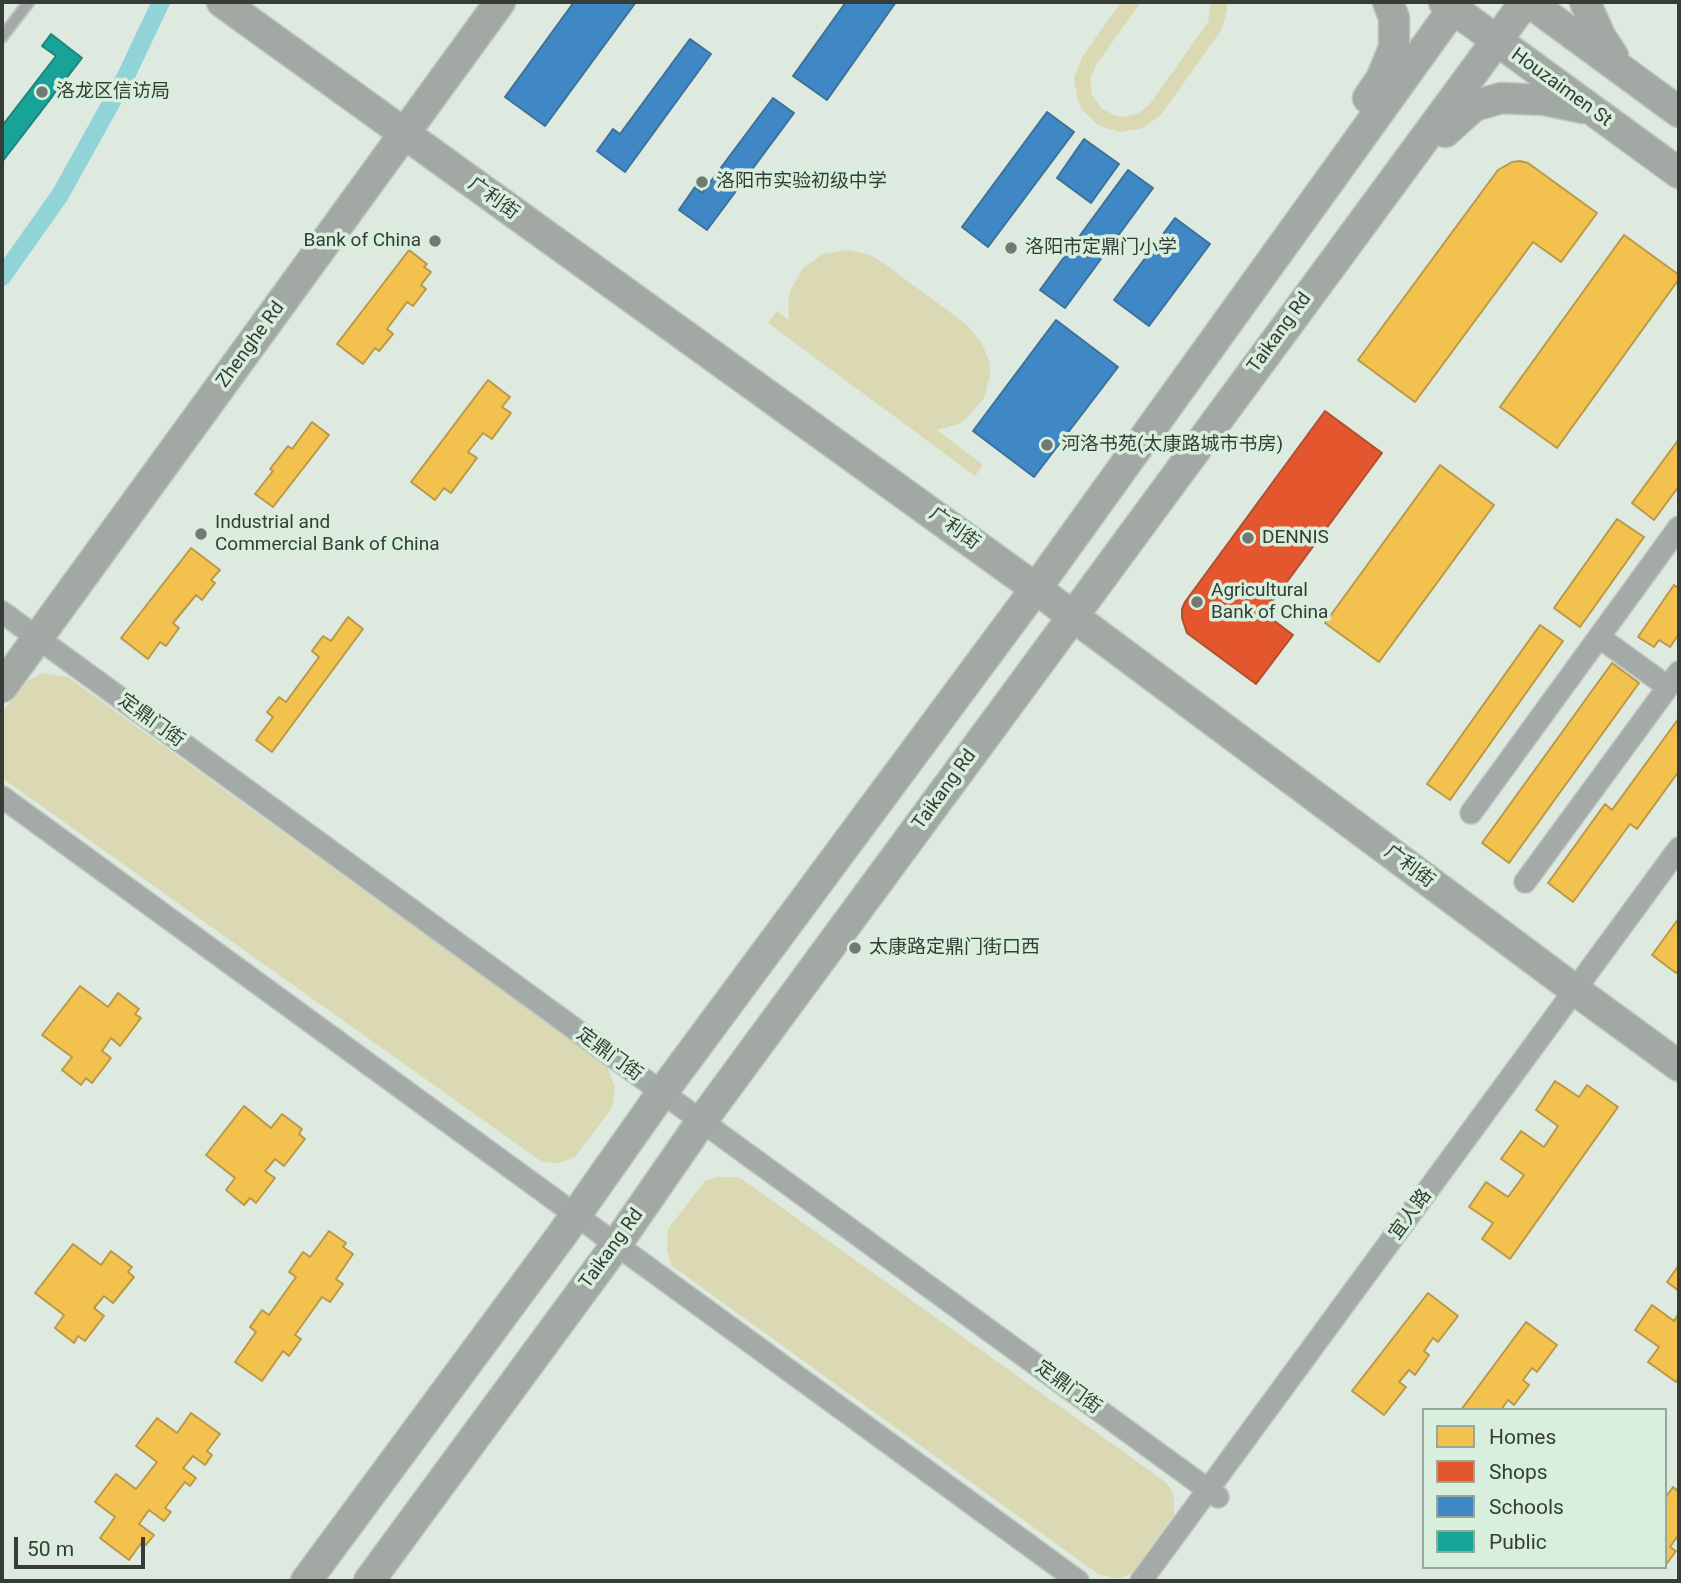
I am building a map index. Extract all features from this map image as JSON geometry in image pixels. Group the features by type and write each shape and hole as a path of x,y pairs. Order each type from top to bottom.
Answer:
{"main road":[{"name":"广利街","path":"222,2 402,124 1040,582 1583,988 1679,1066"},
{"name":"广利街","path":"247,2 402,124"},
{"name":"Zhenghe Rd","path":"2,687 33,635 402,124 482,2"},
{"name":"Zhenghe Rd","path":"402,124 500,2"},
{"path":"1322,190 1330,150 1381,79 1395,48 1394,18 1388,2"},
{"path":"1527,2 1679,112"},
{"name":"Taikang Rd","path":"369,1581 616,1245 701,1122 1365,218 1527,2"},
{"path":"1585,2 1600,36 1623,71"},
{"path":"306,1581 575,1216 661,1094 1040,582 1322,190 1452,4"},
{"name":"Houzaimen St","path":"1452,4 1497,41 1679,173"},
{"path":"1365,218 1396,199 1448,128 1474,106 1501,98 1545,100 1592,110"},
{"name":"Zhenghe Rd","path":"2,666 33,635"},
{"name":"广利街","path":"1583,988 1679,1047"}],"street":[{"path":"1471,813 1599,637 1676,540"},
{"name":"定鼎门街","path":"2,612 1213,1493"},
{"path":"1525,882 1674,679 1599,637"},
{"path":"2,797 1078,1581"},
{"name":"宜人路","path":"1583,988 1679,848"},
{"name":"宜人路","path":"1155,1581 1213,1493 1583,988 1679,865"},
{"name":"宜人路","path":"1141,1581 1213,1493"}],"lane":[{"path":"2,37 29,2"}],"green space":[{"path":"1121,2 1141,2 1096,65 1090,80 1092,95 1101,108 1122,117 1137,114 1150,104 1208,22 1211,2 1227,2 1227,10 1222,29 1161,115 1143,128 1121,132 1099,126 1083,111 1078,101 1074,78 1082,57"},
{"path":"847,250 871,255 882,262 967,325 982,343 990,364 984,398 968,417 958,424 937,430 983,465 975,476 768,323 777,311 789,320 788,301 791,289 803,268 823,254"},
{"path":"42,673 68,677 607,1066 615,1088 612,1108 575,1157 559,1163 542,1162 2,778 2,712 27,681"},
{"path":"717,1177 739,1177 1167,1483 1174,1496 1174,1515 1132,1573 1118,1579 1098,1574 671,1265 667,1250 668,1229 705,1181"}],"building: Homes":[{"path":"1512,162 1528,163 1597,213 1561,262 1533,242 1415,402 1358,360 1498,170"},
{"path":"1624,235 1679,275 1679,279 1557,448 1500,407"},
{"path":"409,250 427,264 424,267 431,272 421,285 426,289 413,306 407,302 387,329 393,334 379,351 375,348 363,364 337,344"},
{"path":"488,380 510,397 502,407 511,413 492,439 483,433 468,452 477,458 451,493 444,488 435,500 411,482"},
{"path":"312,422 329,435 273,507 255,494 288,446 292,449"},
{"path":"1679,439 1679,486 1654,520 1632,503"},
{"path":"1440,465 1494,505 1379,662 1325,623"},
{"path":"1617,519 1644,537 1580,627 1554,608"},
{"path":"191,548 220,570 211,580 215,583 202,600 196,595 173,623 179,628 166,646 160,642 148,659 121,638"},
{"path":"1674,585 1679,588 1679,634 1670,647 1659,640 1654,647 1638,637"},
{"path":"348,617 363,629 272,752 256,740 273,717 267,712 279,697 286,702 319,657 312,651 323,636 331,641"},
{"path":"1540,625 1563,641 1450,800 1427,784"},
{"path":"1612,663 1639,683 1509,863 1482,843"},
{"path":"1679,718 1679,771 1637,829 1630,824 1573,902 1548,883 1605,804 1612,810"},
{"path":"1679,918 1679,969 1676,973 1652,955"},
{"path":"80,986 108,1007 118,993 139,1009 135,1014 141,1018 120,1046 111,1038 102,1051 111,1058 92,1083 86,1078 81,1085 62,1070 72,1057 42,1035"},
{"path":"1555,1081 1579,1097 1587,1085 1618,1107 1510,1259 1482,1239 1493,1223 1469,1207 1486,1182 1508,1197 1524,1175 1501,1159 1521,1131 1544,1147 1558,1126 1536,1110"},
{"path":"244,1106 271,1128 282,1114 302,1129 299,1134 305,1139 284,1166 275,1159 265,1171 275,1178 256,1203 250,1198 244,1205 226,1190 235,1178 206,1155"},
{"path":"329,1231 346,1243 343,1247 353,1254 336,1279 343,1284 330,1302 322,1297 295,1335 301,1339 289,1356 283,1351 262,1381 235,1362 256,1332 250,1327 262,1310 269,1315 296,1277 289,1272 303,1252 310,1257"},
{"path":"73,1244 101,1265 111,1251 132,1267 128,1272 134,1277 113,1303 104,1296 94,1308 104,1316 85,1341 78,1336 74,1343 55,1328 64,1315 35,1293"},
{"path":"1679,1265 1679,1291 1667,1282"},
{"path":"1428,1293 1458,1316 1438,1342 1433,1338 1424,1351 1429,1355 1415,1375 1409,1370 1399,1382 1406,1387 1384,1415 1352,1391"},
{"path":"1652,1305 1674,1321 1679,1313 1679,1378 1676,1382 1648,1362 1659,1347 1635,1330"},
{"path":"1526,1322 1557,1345 1537,1372 1532,1368 1523,1380 1529,1385 1514,1405 1508,1400 1502,1408 1462,1408"},
{"path":"191,1413 220,1434 207,1451 212,1455 205,1465 193,1456 183,1468 196,1478 190,1486 185,1482 165,1508 171,1512 164,1521 149,1510 139,1524 154,1535 146,1545 142,1542 129,1560 100,1538 115,1517 95,1502 116,1474 136,1489 157,1462 136,1446 157,1418 177,1433"},
{"path":"1673,1487 1679,1492 1679,1534 1670,1547 1676,1551 1667,1563 1667,1495"}],"building: Shops":[{"path":"1325,411 1382,453 1264,613 1293,635 1256,684 1187,633 1182,609"}],"building: Schools":[{"path":"574,2 636,2 545,126 505,97"},
{"path":"846,2 896,2 827,100 793,76"},
{"path":"690,39 711,54 625,172 597,151 613,129 620,134"},
{"path":"773,98 794,113 707,230 679,210 695,187 702,193"},
{"path":"1047,112 1074,132 988,247 962,227"},
{"path":"1084,139 1119,164 1091,203 1057,178"},
{"path":"1128,170 1153,188 1065,308 1040,290"},
{"path":"1175,218 1210,244 1149,326 1114,300"},
{"path":"1056,320 1118,367 1034,477 973,431"}],"building: Public":[{"name":"洛龙区信访局","path":"51,34 82,58 2,162 2,126 56,56 42,46"}],"waterway":[{"path":"2,277 60,195 125,78 161,2"}],"place":[{"name":"洛龙区信访局","path":"42,92"},
{"name":"洛阳市实验初级中学","path":"702,182"},
{"name":"Bank of China","path":"435,241"},
{"name":"洛阳市定鼎门小学","path":"1011,248"},
{"name":"河洛书苑(太康路城市书房)","path":"1047,445"},
{"name":"Industrial and Commercial Bank of China","path":"201,534"},
{"name":"DENNIS","path":"1248,538"},
{"name":"Agricultural Bank of China","path":"1197,602"},
{"name":"太康路定鼎门街口西","path":"855,948"}]}
